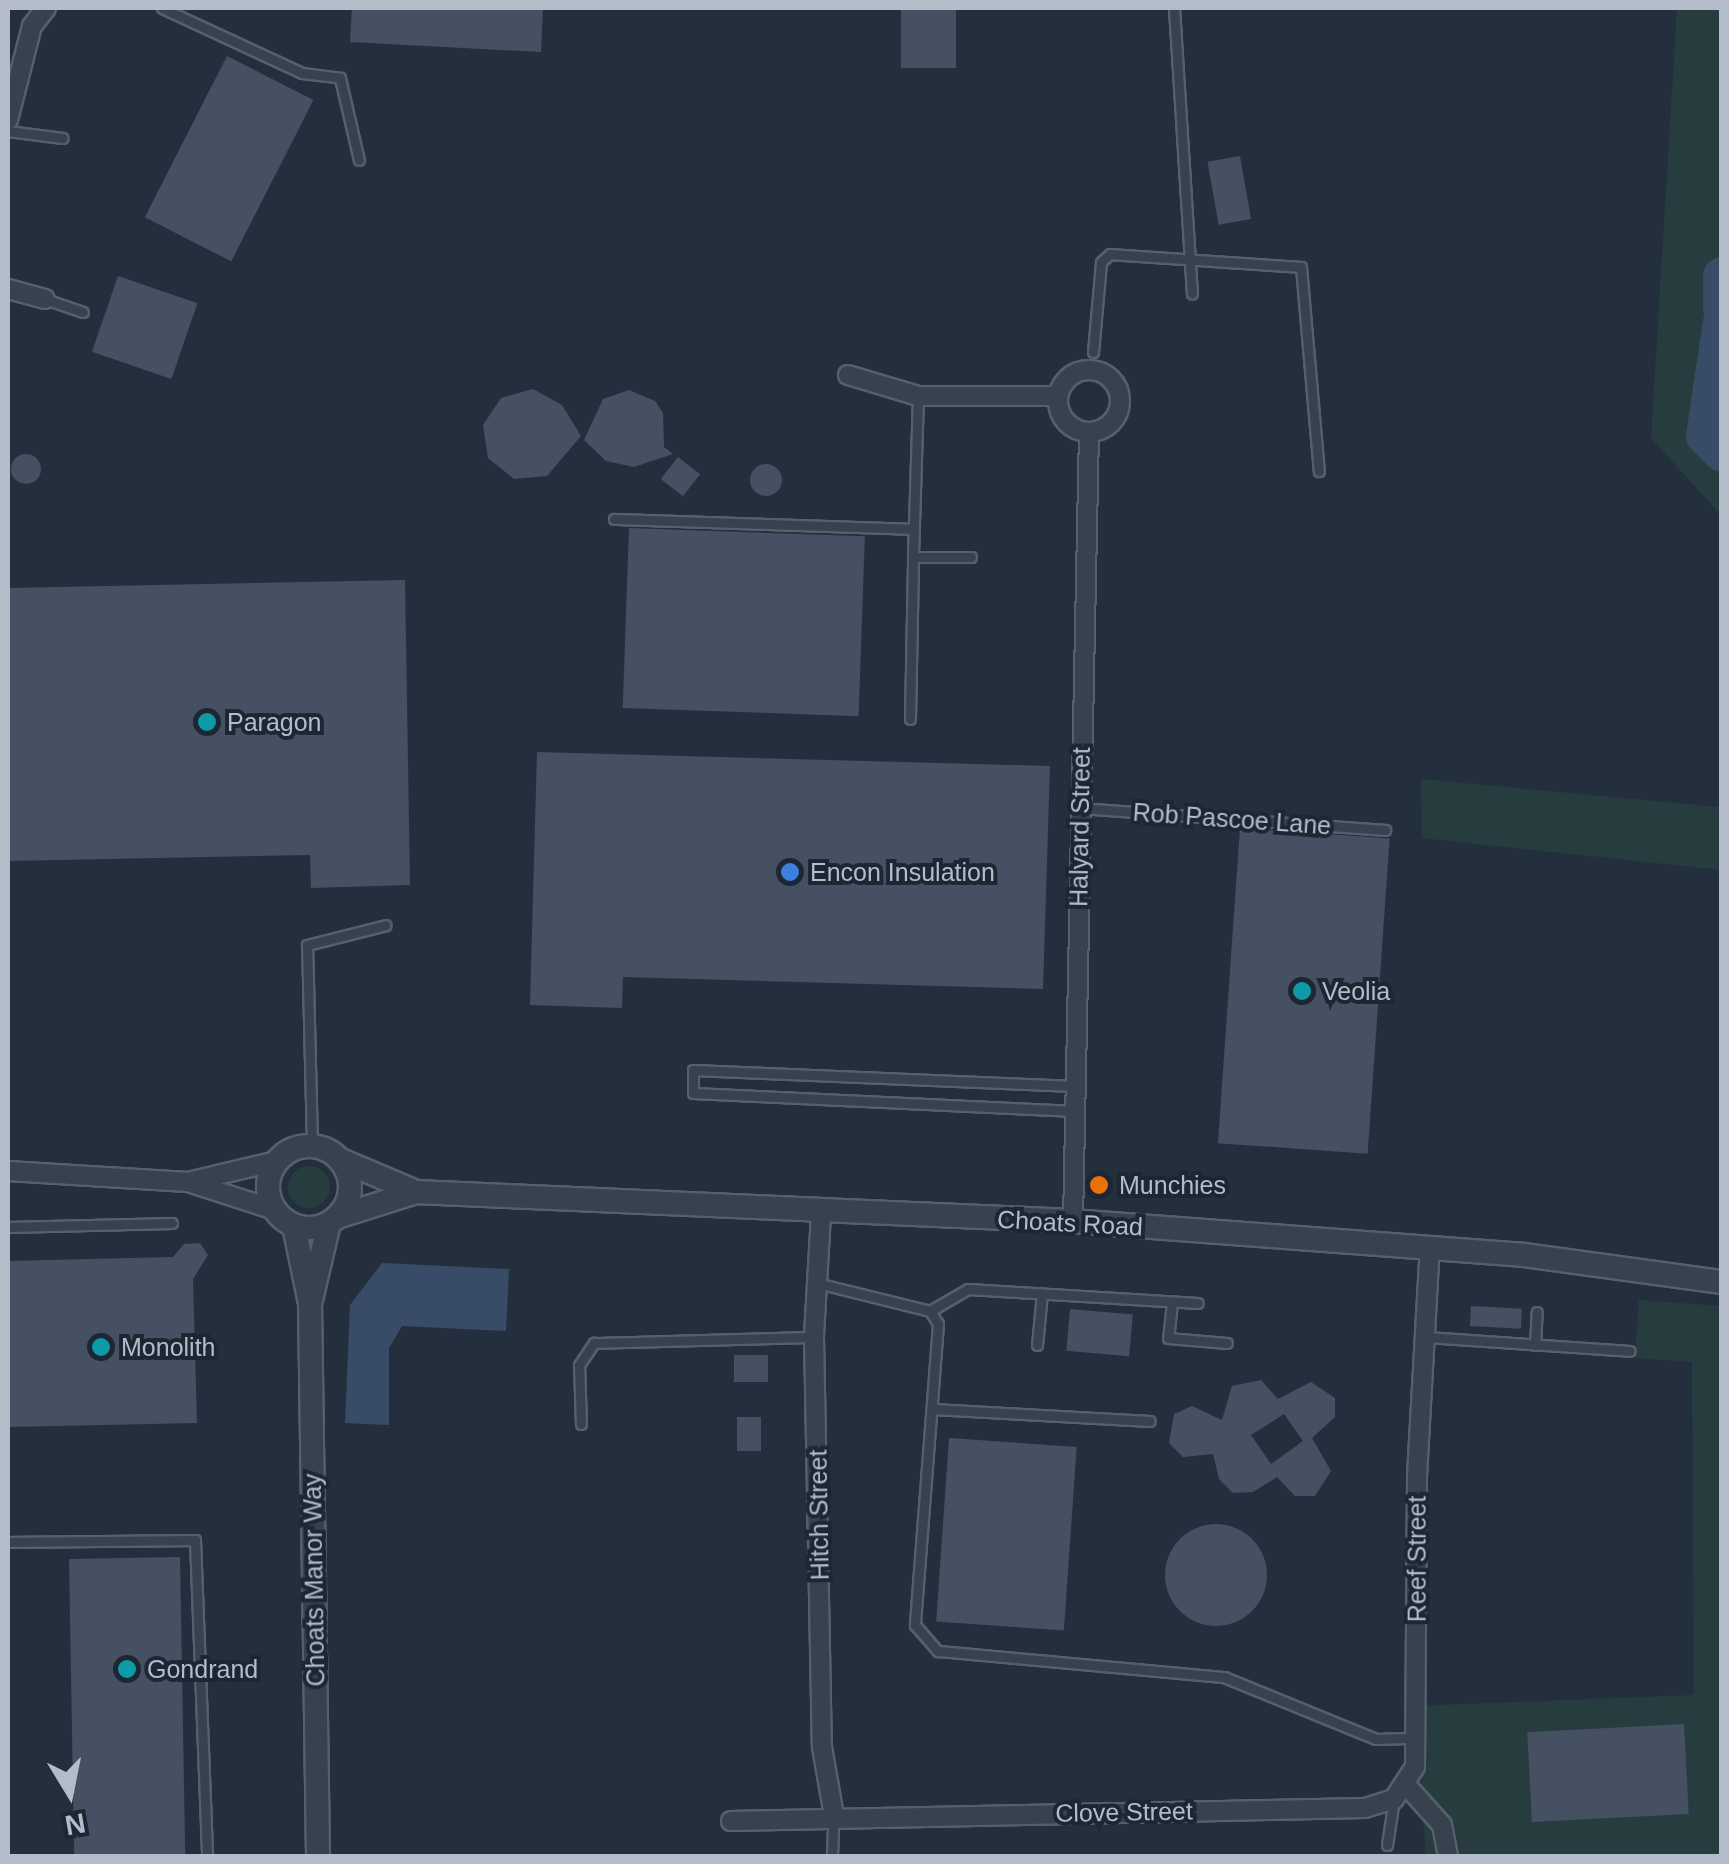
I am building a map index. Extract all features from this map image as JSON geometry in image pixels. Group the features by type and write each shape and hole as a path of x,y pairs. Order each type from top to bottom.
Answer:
{"street":[{"path":"8,120 32,26 46,8"},
{"path":"8,289 45,299"},
{"path":"1093,361 1110,378 1120,403 1106,427 1088,432 1062,417 1058,396 1074,374 1093,361"},
{"path":"848,375 918,396 1058,396"},
{"name":"Halyard Street","path":"1073,1221 1088,432"},
{"path":"8,1172 188,1182 275,1210 294,1226 333,1220 351,1189 341,1160 312,1146 278,1160 188,1182"},
{"path":"275,1210 268,1185 278,1160"},
{"name":"Choats Road","path":"341,1160 416,1192 821,1214 1073,1221 1430,1246 1713,1280"},
{"name":"Choats Road","path":"333,1220 416,1192"},
{"name":"Hitch Street","path":"821,1214 822,1284 814,1338 822,1747 834,1816"},
{"name":"Choats Manor Way","path":"310,1303 333,1220"},
{"name":"Choats Manor Way","path":"294,1226 310,1303 318,1856"},
{"name":"Reef Street","path":"1401,1792 1417,1738 1417,1476 1430,1246"},
{"path":"1401,1792 1442,1825 1448,1856"},
{"name":"Clove Street","path":"731,1821 1364,1808 1401,1792"}],"lane":[{"path":"162,8 302,74 340,78 360,160"},
{"path":"1174,8 1192,293"},
{"path":"8,131 62,138"},
{"path":"1093,361 1101,262 1124,252 1301,267 1318,470"},
{"path":"45,299 83,312"},
{"path":"910,719 918,396"},
{"path":"614,519 913,529"},
{"path":"913,556 971,557"},
{"name":"Rob Pascoe Lane","path":"1080,808 1385,830"},
{"path":"312,1146 307,944 386,925"},
{"path":"1075,1086 693,1070 692,1094 1075,1111"},
{"path":"8,1228 172,1224"},
{"path":"822,1284 930,1311 968,1289 1198,1303"},
{"path":"1038,1346 1042,1294"},
{"path":"1172,1302 1168,1338 1227,1342"},
{"path":"930,1311 940,1346 915,1625 938,1651 1224,1677 1376,1739 1417,1738"},
{"path":"1535,1345 1536,1312"},
{"path":"1426,1336 1630,1351"},
{"path":"580,1424 579,1365 594,1343 814,1338"},
{"path":"933,1409 1150,1422"},
{"path":"8,1542 196,1540 207,1856"},
{"path":"1387,1845 1401,1792"},
{"path":"832,1856 834,1816"}],"green space":[{"path":"1677,8 1721,8 1721,515 1651,438"},
{"path":"1721,773 1721,870 1422,838 1421,779 1719,807"},
{"path":"309,1166 324,1172 330,1187 324,1202 309,1208 294,1202 288,1187 294,1172"},
{"path":"1639,1300 1721,1306 1721,1856 1426,1856 1414,1706 1694,1695 1692,1362 1635,1358"}],"water":[{"path":"382,1263 509,1269 506,1331 402,1326 389,1348 389,1425 345,1423 350,1305"}],"building":[{"path":"352,8 543,8 541,52 350,42"},
{"path":"901,8 956,8 956,68 901,68"},
{"path":"227,56 313,100 231,261 145,217"},
{"path":"1240,156 1251,219 1219,225 1208,162"},
{"path":"118,276 197,303 171,379 92,352"},
{"path":"533,389 562,405 581,436 547,476 514,479 488,458 483,425 501,398"},
{"path":"629,390 655,401 663,413 664,447 673,454 634,467 606,461 584,440 603,399"},
{"path":"26,454 40,463 41,469 32,483 26,484 12,475 11,469 20,455"},
{"path":"678,457 700,474 683,496 661,479"},
{"path":"766,464 777,469 782,480 777,491 766,496 755,491 750,480 755,469"},
{"path":"629,528 865,536 859,716 623,708"},
{"name":"Paragon","path":"405,580 410,885 311,888 310,855 8,861 8,588"},
{"name":"Encon Insulation","path":"537,752 1050,766 1043,989 623,977 622,1008 530,1005"},
{"name":"Veolia","path":"1240,828 1390,838 1368,1154 1218,1143"},
{"name":"Monolith","path":"200,1243 208,1255 193,1279 197,1423 8,1427 8,1261 173,1257 184,1244"},
{"path":"1471,1306 1522,1309 1521,1329 1470,1326"},
{"path":"1070,1309 1133,1314 1129,1356 1066,1351"},
{"path":"734,1355 768,1355 768,1382 734,1382"},
{"path":"1261,1380 1278,1399 1311,1382 1335,1398 1335,1417 1312,1438 1331,1471 1315,1496 1295,1496 1277,1477 1253,1492 1233,1493 1219,1479 1213,1454 1183,1457 1169,1443 1174,1414 1192,1406 1222,1420 1232,1386","holes":["1284,1414 1303,1441 1271,1464 1251,1435"]},
{"path":"737,1417 761,1417 761,1451 737,1451"},
{"path":"949,1438 1077,1447 1064,1630 936,1622"},
{"path":"1216,1524 1236,1528 1252,1539 1263,1555 1267,1575 1263,1595 1252,1611 1236,1622 1216,1626 1196,1622 1180,1611 1169,1595 1165,1575 1169,1555 1180,1539 1196,1528"},
{"name":"Gondrand","path":"180,1557 185,1856 74,1856 69,1559"},
{"path":"1684,1724 1689,1814 1532,1822 1527,1732"}],"waterway":[{"path":"1722,276 1722,307"},
{"path":"1722,322 1705,436 1722,453"}],"place":[{"name":"Paragon","path":"207,722"},
{"name":"Encon Insulation","path":"790,872"},
{"name":"Veolia","path":"1302,991"},
{"name":"Munchies","path":"1099,1185"},
{"name":"Monolith","path":"101,1347"},
{"name":"Gondrand","path":"127,1669"}]}
